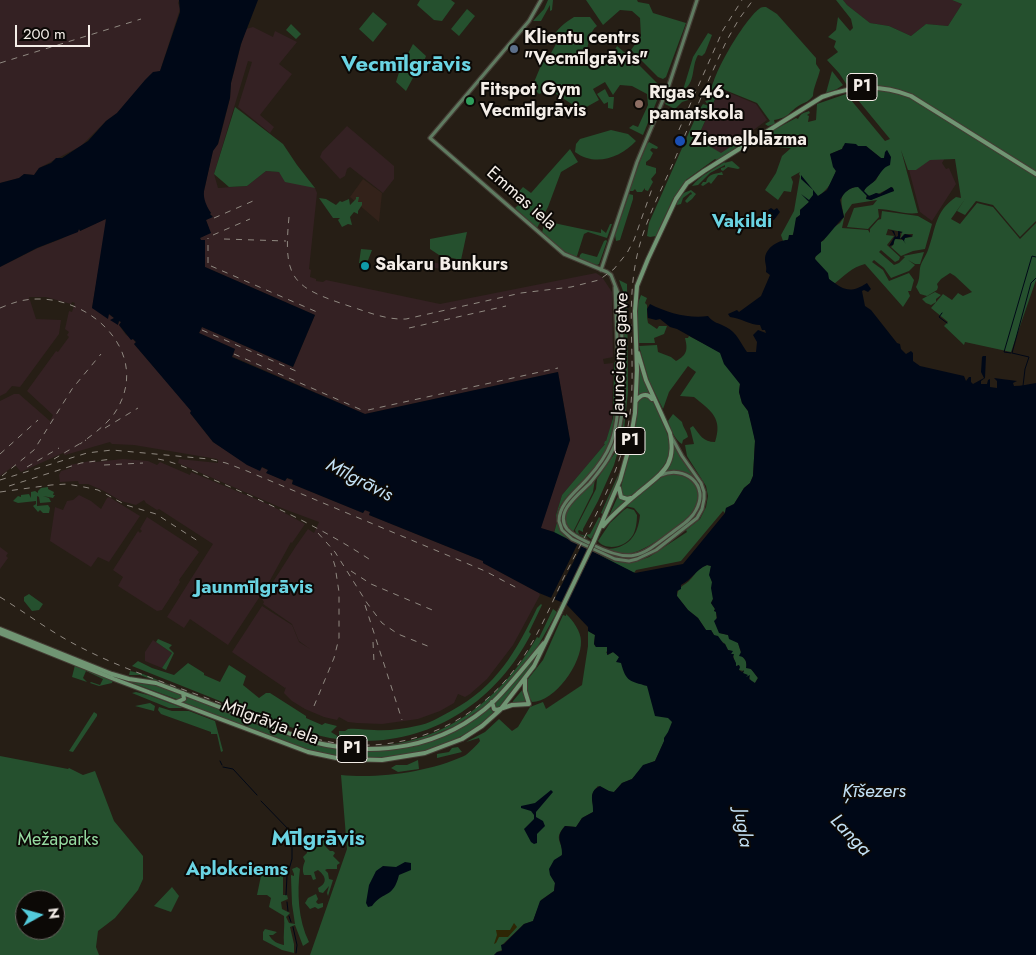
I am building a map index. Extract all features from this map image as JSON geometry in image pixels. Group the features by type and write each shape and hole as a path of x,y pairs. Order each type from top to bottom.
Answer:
{"main road":[{"name":"Emmas iela","path":"541,0 529,20 430,138 563,253 601,270"},
{"path":"654,480 661,475 671,472 685,474 694,480 697,485 700,501 690,518 649,549 636,555 617,555 575,536 566,527 563,518 567,508 603,466 616,442 621,423 620,359 615,284 611,276 601,270 637,162 668,88 697,0"},
{"name":"Jaunciema gatve","path":"560,612 600,530 620,480 629,448 636,401 635,311 638,283 665,221 676,199 687,183 728,155 822,97 836,92 863,87 875,87 901,92 924,103 1036,174"},
{"name":"P1","path":"600,530 632,498 654,480 666,467 670,458 670,433 655,403 641,367 636,345"},
{"path":"620,359 618,405 613,436 600,463 568,499 561,510 559,521 566,534 572,539 611,558 629,561 652,552 693,522 700,514 704,504 703,486 682,456 670,433"},
{"path":"636,401 639,397 646,394 651,396 655,403"},
{"path":"620,480 619,491 621,497 632,498"},
{"name":"Mīlgrāvja iela","path":"0,634 308,752 342,759 365,761 425,753 476,731 500,710 525,678 538,659 560,612"},
{"name":"Mīlgrāvja iela","path":"0,629 112,674 156,683 309,741 327,746 371,750 406,746 431,738 468,720 492,702 506,688 545,641"},
{"path":"492,702 494,709 500,710 512,705 529,704 525,691 525,678"},
{"path":"178,702 184,699 183,693"}],"shaded area":[{"path":"0,0 179,0 180,9 160,71 150,75 117,113 106,121 81,146 39,168 34,175 25,174 19,178 0,183"},
{"path":"843,0 952,0 962,4 948,26 926,24 911,36 889,26 870,23"},
{"path":"253,27 273,37 275,31 297,42 279,64 292,74 260,115 274,127 270,133 238,107 252,62 248,61 214,174 218,188 247,186 266,171 279,172 315,188 317,193 309,269 311,270 310,277 316,279 316,281 323,282 326,280 440,304 596,273 602,277 612,292 613,357 603,359 604,364 613,363 612,422 605,444 562,495 556,515 557,522 554,532 540,528 570,440 558,372 365,414 232,356 235,349 199,333 202,327 293,367 315,315 205,267 204,240 200,238 210,232 206,220 213,216 209,214 211,213 205,204 204,191 213,150 218,144 223,126 230,98 231,83 242,41 246,29"},
{"path":"720,89 756,104 767,120 721,154 697,139"},
{"path":"347,126 394,166 394,179 383,193 350,167 347,169 345,176 340,179 320,157 322,152"},
{"path":"939,144 945,158 942,163 946,169 949,168 956,184 932,221 920,212 909,170 916,170"},
{"path":"363,179 382,193 379,222 350,197"},
{"path":"105,219 107,222 92,308 102,310 108,316 108,314 114,318 113,320 118,324 121,322 119,325 126,335 132,338 136,343 134,344 192,411 190,413 213,442 251,466 261,467 268,470 267,473 285,481 287,478 293,481 292,484 363,513 364,510 370,512 369,515 483,561 483,563 539,593 540,595 513,645 487,679 470,694 465,697 458,694 454,703 440,711 418,719 382,724 348,722 339,717 337,720 324,717 305,709 292,701 284,693 286,687 232,652 262,606 292,625 299,642 310,649 299,641 292,624 263,604 262,599 308,529 314,533 319,522 284,509 178,463 179,459 218,463 217,459 134,445 112,444 110,442 65,455 63,453 21,472 15,465 0,476 0,401 14,394 19,394 50,421 53,415 27,391 56,351 58,352 69,337 67,335 69,332 65,329 69,311 72,312 75,303 72,302 71,304 46,297 29,297 36,319 61,320 59,334 20,387 12,386 6,393 0,396 0,267 79,229 80,231"},
{"path":"432,262 451,266 450,271 431,267"},
{"path":"123,459 148,461 157,465 160,462 190,475 191,472 270,505 305,524 291,542 268,584 228,645 190,619 184,628 167,617 213,544 144,500 136,505 121,501 88,484 79,484 78,481 60,482 59,475 61,471 71,468 70,465 95,460 95,462"},
{"path":"79,495 101,509 109,497 140,516 109,562 98,557 91,567 50,541 55,507 63,510 67,501 73,500"},
{"path":"147,517 199,552 179,580 180,582 162,610 157,611 118,586 123,577 113,570 138,531 140,533 142,531 140,529"},
{"path":"0,547 8,553 6,556 8,558 0,569"},
{"path":"153,640 172,653 162,668 145,661 145,652"}],"green space":[{"path":"420,0 451,0 455,3 442,21 434,20 417,5"},
{"path":"548,0 553,0 552,10 550,11 550,5 541,21 533,21 544,9"},
{"path":"586,0 637,0 638,2 649,4 653,13 686,23 666,77 663,79 658,77 631,50 641,36 640,18 632,11 620,10 603,25"},
{"path":"836,0 843,0 870,23 889,26 911,36 926,24 948,26 962,4 952,0 1036,0 1036,221 1020,237 993,205 976,201 965,215 957,211 965,199 951,219 960,224 977,203 993,207 1020,239 1036,223 1036,280 1011,352 965,342 964,345 944,326 948,322 931,308 943,294 952,300 958,293 963,296 972,292 955,276 950,273 941,279 937,284 937,290 927,296 920,294 916,287 921,266 940,214 949,202 956,197 961,198 955,159 930,160 916,170 908,170 901,150 918,213 878,209 879,217 868,229 847,227 854,208 873,205 877,200 852,204 845,214 842,228 868,230 870,233 870,229 881,219 882,211 918,216 932,224 925,249 901,256 891,247 894,244 894,240 903,240 912,237 913,234 904,234 900,239 902,232 888,229 886,235 894,236 887,245 900,257 899,260 895,262 881,250 879,252 894,265 905,257 903,256 924,252 920,264 915,264 908,260 915,265 909,271 891,278 884,268 874,260 872,262 883,270 889,281 909,273 914,280 911,291 908,291 910,296 903,307 865,264 852,270 834,284 815,259 821,242 830,230 840,223 844,217 843,195 849,189 855,187 860,187 864,191 867,186 876,180 881,170 890,161 887,150 884,158 881,158 866,146 851,144 843,146 842,149 830,154 836,171 831,182 824,191 818,196 813,196 800,210 800,215 796,218 794,233 790,238 783,241 781,235 794,211 800,172 791,177 793,182 791,192 784,191 778,200 765,190 776,173 782,156 791,148 777,147 764,138 772,133 770,132 796,118 798,119 801,114 809,111 810,113 807,115 809,116 808,122 816,120 817,104 846,94 885,141 890,139 827,60 838,52 834,47 836,41 828,37 836,30 838,17 850,31 853,28 851,19","holes":["892,187 894,191 871,200 866,198 867,195 878,194"]},
{"path":"766,7 777,14 816,58 816,64 820,70 813,96 787,116 774,120 775,124 768,126 765,124 770,121 757,103 720,88 697,139 721,153 750,134 752,139 717,160 715,159 686,180 673,199 656,236 647,236 649,223 698,112 703,104 709,106 705,101 709,100 705,99 706,96 711,98 711,90 715,78 728,51 753,15 760,8"},
{"path":"467,9 475,16 459,36 451,29"},
{"path":"373,12 387,24 373,42 359,29"},
{"path":"574,17 590,17 597,26 594,28 588,43 586,56 598,66 607,64 617,46 662,88 643,135 629,128 633,125 638,127 648,105 647,94 632,86 620,85 613,95 605,82 593,89 599,100 581,110 550,90 539,94 532,87 542,63 550,55 556,44 553,40 556,33"},
{"path":"291,24 301,34 296,39 286,30"},
{"path":"708,33 712,35 705,53 702,56 698,55 692,79 683,90 693,57"},
{"path":"413,44 426,56 420,72 415,74 406,91 396,82 400,69"},
{"path":"832,71 843,85 826,93"},
{"path":"605,89 609,97 614,97 613,109 608,108 608,102 604,104 597,94"},
{"path":"671,91 679,94 679,99 688,96 688,100 682,102 675,109 665,104"},
{"path":"235,107 283,144 315,188 285,182 279,172 266,171 247,186 229,187 214,174"},
{"path":"611,130 628,134 636,141 623,152 599,160 583,157 575,152 576,144 580,139"},
{"path":"649,142 658,147 657,149 652,148 650,150 653,153 646,162 646,165 656,168 656,173 651,179 653,182 648,191 645,188 642,192 637,192 635,189 628,191 647,144"},
{"path":"570,149 578,162 561,172 548,207 537,228 515,208 524,200 515,196 523,187 531,193"},
{"path":"726,161 724,163 732,161 740,168 728,167 723,171 721,170 725,165 710,173 698,185 692,186 704,175"},
{"path":"722,172 723,175 718,175 711,184 709,182 703,186 701,185 703,182 706,182 710,175"},
{"path":"691,190 696,194 692,199 687,203 685,201 692,194 691,192 683,198 681,204 677,205 679,197"},
{"path":"629,194 633,195 633,199 620,240 616,241 615,235"},
{"path":"356,197 359,197 358,202 362,202 358,214 354,212 350,217 352,225 348,224 342,227 338,220 340,218 333,218 319,198 326,199 336,205 340,201 349,199 350,205"},
{"path":"549,222 601,233 601,229 606,233 610,224 612,224 607,238 588,232 584,234 575,257 559,249 542,233 544,224"},
{"path":"467,232 461,260 439,255 430,249 430,239"},
{"path":"606,240 599,264 579,259 582,253 597,257"},
{"path":"361,249 372,250 367,263 359,263"},
{"path":"619,280 627,284 628,392 624,430 614,465 598,501 583,532 578,531 579,534 588,539 576,533 575,530 596,489 597,479 615,453 623,425 625,374 623,291"},
{"path":"935,292 941,295 931,305 922,299"},
{"path":"641,295 647,298 645,303 647,305 648,323 657,329 659,326 667,326 664,334 654,338 655,343 638,343 637,306"},
{"path":"689,336 720,352 740,384 739,392 742,403 748,411 755,441 753,476 734,504 726,508 725,513 723,511 681,561 636,570 634,573 592,552 617,562 637,561 649,557 687,532 686,530 700,519 706,507 708,496 706,486 687,456 685,445 694,444 690,428 693,426 705,439 715,442 717,434 716,421 710,411 694,397 680,396 696,372 688,366 669,392 663,409 649,381 639,346 657,345 658,352 676,361 684,354 686,349 685,338"},
{"path":"614,362 616,405 611,437 598,463 561,504 558,511 559,527 576,544 554,533 557,522 556,515 562,495 605,444 613,418"},
{"path":"638,363 649,393 643,393 638,396"},
{"path":"643,396 653,401 665,428 669,438 669,457 664,466 642,488 632,495 625,496 622,495 621,487 629,456 638,401"},
{"path":"673,414 682,422 688,437 683,440 682,444 675,437 668,421"},
{"path":"674,445 696,480 683,471 666,471"},
{"path":"619,473 616,489 604,515 601,513"},
{"path":"668,474 683,476 694,483 697,488 698,502 690,516 644,549 622,554 605,549 620,547 630,540 637,529 640,515 634,508 625,506 662,476"},
{"path":"595,479 593,492 573,532 567,525 565,518 567,511 577,497"},
{"path":"48,487 48,489 54,492 53,495 55,495 53,498 43,496 49,498 51,502 40,503 37,496 37,506 48,505 50,508 49,513 43,513 40,510 38,512 33,506 36,504 36,501 18,503 13,501 18,496 21,497 21,495 29,494 31,498 31,492 35,491 38,493 41,488"},
{"path":"618,496 626,501 609,516"},
{"path":"627,508 634,510 637,515 633,535 625,543 616,547 601,544 598,541 610,523"},
{"path":"599,517 602,519 591,539 586,535 590,534"},
{"path":"707,565 711,566 710,575 713,599 711,603 715,609 714,611 716,611 717,625 720,633 728,635 738,643 747,666 758,678 755,683 752,683 749,677 746,677 743,673 744,671 739,670 739,665 736,667 733,655 731,654 732,651 728,650 725,644 711,630 706,630 698,618 688,610 677,596 681,587 698,570"},
{"path":"29,594 43,604 39,610 32,611 24,601 24,597"},
{"path":"541,604 529,632 531,634 515,661 495,684 473,704 448,720 421,732 392,739 362,741 330,738 310,733 251,711 250,713 132,666 138,661 174,675 188,663 204,673 204,675 220,682 229,665 246,676 243,685 259,698 266,693 270,693 306,716 306,718 322,725 325,723 337,726 331,732 339,737 339,731 348,729 401,729 434,720 467,701 480,691 503,667"},
{"path":"553,609 557,612 538,646 513,678 488,704 455,726 424,739 377,748 346,747 313,740 289,731 343,745 374,746 403,742 431,734 457,721 480,705 502,685 521,662 537,637 539,638"},
{"path":"566,614 576,626 581,638 577,660 566,680 550,696 532,702 526,688 528,679 543,660 563,615 566,616"},
{"path":"588,631 595,635 594,644 596,647 607,647 608,651 606,652 608,655 613,652 616,654 677,714 655,761 645,765 632,779 622,783 614,792 598,786 592,796 593,812 582,818 576,827 565,826 561,831 559,838 562,854 551,876 555,883 554,891 541,900 533,921 524,924 502,945 502,950 494,955 310,955 347,849 341,775 387,775 419,770 450,762 465,755 472,749 480,741 479,738 466,742 485,732 499,719 512,731 518,727 530,707 543,702 546,709 582,685 588,646"},
{"path":"158,639 172,645 169,648 174,653 166,670 162,668 172,653 156,642"},
{"path":"536,656 528,672 500,707 495,707 494,704"},
{"path":"75,665 113,680 112,683 99,686 90,683 100,685 103,679 86,671 83,678 87,682 72,677"},
{"path":"130,671 143,674 272,725 140,675 129,675"},
{"path":"116,677 156,685 182,694 182,699 179,700"},
{"path":"523,689 526,702 512,704 513,701"},
{"path":"136,692 183,708 169,708 132,693"},
{"path":"186,696 284,734 315,744 347,749 380,750 414,745 460,727 489,707 494,713 475,728 433,748 410,755 362,759 338,757 300,748 182,702"},
{"path":"150,703 155,706 154,711 135,706"},
{"path":"159,707 172,711 189,711 215,721 223,751 221,752 217,734 211,734 211,732 161,714 158,710"},
{"path":"94,712 97,716 73,752 69,751"},
{"path":"458,747 462,752 437,758 437,754 449,752 452,748"},
{"name":"Mežaparks","path":"0,756 69,768 83,775 95,771 114,821 143,856 143,879 138,890 115,918 98,931 96,947 99,955 0,955"},
{"path":"418,760 419,769 398,772 391,768 396,765 407,765"},
{"path":"317,838 320,839 321,843 325,838 326,843 324,845 335,853 333,856 340,863 337,865 337,869 325,870 328,873 329,879 333,880 328,896 329,886 323,893 319,892 318,888 325,882 321,872 318,870 314,872 316,879 313,880 311,875 304,875 303,871 305,861 303,857 307,853 306,846 315,843"},
{"path":"297,867 300,869 299,896 301,915 309,942 303,946 295,925 290,927 294,953 282,950 263,940 265,929 277,932 269,935 275,942 284,945 284,916 269,907 271,898 267,895 257,895 262,871 284,871 288,875 283,875 283,895 287,895 288,899 281,902 282,909 290,913 286,917 289,923 295,924 291,875 294,876 292,869"},
{"path":"172,887 179,896 171,912 154,906"},
{"path":"316,894 318,899 316,902 318,904 323,903 323,907 310,909 305,903 308,898"}],"sand":[{"path":"514,923 517,927 508,937 499,937 494,944 497,935 496,930 510,930"}],"water":[{"name":"Ķīšezers","path":"179,0 258,0 241,44 231,83 230,98 218,144 213,151 204,191 206,203 213,217 206,220 211,233 200,238 205,240 205,267 315,315 293,367 202,327 199,333 235,349 232,357 365,414 558,372 570,440 541,528 554,532 635,573 683,564 725,513 726,508 734,504 744,488 750,483 753,476 755,441 748,411 742,403 739,392 740,384 724,364 720,353 670,327 660,319 648,318 647,309 650,304 679,314 694,317 708,316 714,322 733,332 747,352 756,352 757,342 753,335 758,330 766,333 765,330 762,330 760,325 730,317 728,314 737,310 739,312 761,296 770,275 766,272 765,259 767,252 776,243 788,240 789,235 793,235 796,218 800,215 800,210 809,202 801,194 809,200 813,195 813,190 801,179 801,175 818,196 827,190 836,171 830,154 842,149 845,143 866,146 881,158 884,158 887,150 891,157 890,165 883,169 864,191 869,196 876,193 880,194 891,187 894,191 871,200 866,199 867,196 858,187 847,191 840,200 844,217 821,242 821,252 815,259 828,273 829,279 843,288 856,289 867,283 871,289 868,292 862,291 865,306 871,310 897,343 900,344 901,349 906,354 911,351 913,353 913,361 920,366 964,376 966,381 971,377 973,384 984,378 981,372 982,357 986,356 985,378 981,381 981,384 987,384 990,379 990,387 997,388 997,381 994,378 1017,381 1013,383 1014,386 1036,383 1036,955 494,955 502,951 501,945 524,924 533,921 540,901 554,891 555,883 549,869 554,860 562,855 560,834 565,826 576,827 582,818 593,812 592,794 596,788 600,786 614,792 622,783 632,779 643,765 655,761 672,722 668,718 655,716 647,686 630,680 625,674 621,663 616,662 619,657 613,652 607,655 607,647 596,647 594,644 595,635 588,631 588,627 566,604 539,593 483,563 483,561 369,515 370,512 365,510 363,513 292,484 293,480 287,478 285,481 266,473 268,470 262,467 260,471 247,465 213,442 190,413 191,411 134,344 136,342 133,339 131,340 119,325 121,322 119,321 118,325 110,320 114,318 109,314 108,319 92,308 106,219 37,248 0,267 0,183 19,178 24,174 34,175 39,168 51,163 56,158 62,158 88,141 106,121 117,113 153,72 160,71 180,12","holes":["711,566 709,575 712,582 713,599 711,603 717,618 714,621 719,633 728,635 729,639 738,643 741,652 739,656 746,660 746,668 751,669 758,678 755,683 749,679 750,675 746,677 748,675 743,673 744,670 742,672 739,670 739,665 736,666 734,654 731,654 733,651 728,650 725,644 711,630 706,630 698,618 688,610 677,596 677,591 681,589 681,585 703,567"]},
{"path":"771,208 774,210 777,208 780,212 774,220 771,220 768,210"},
{"path":"889,230 894,231 896,237 898,236 898,231 903,232 900,233 900,239 895,239 893,245 889,246 895,236"},
{"path":"905,234 913,236 905,238 906,244 900,239"},
{"path":"551,790 553,792 536,812 536,817 543,821 545,826 537,834 537,843 534,844 524,829 534,819 534,815 531,811 521,808 521,806 535,803"},
{"path":"405,862 411,863 411,870 399,875 394,888 372,906 368,907 366,903 369,885 376,871 383,866 396,867"}],"pier":[{"path":"578,543 582,545 553,602 550,600"},
{"path":"588,548 593,550 565,607 561,604"}],"waterway":[{"path":"1011,353 1004,352 1032,256 1036,257"},
{"path":"1023,386 1029,357 1012,353 1031,283 1036,278"},
{"path":"942,313 939,317 947,323"},
{"path":"220,761 222,765"},
{"path":"223,767 233,769 257,795"},
{"path":"261,801 292,833 292,859 288,873"},
{"path":"286,895 287,876"},
{"path":"287,902 288,911"},
{"path":"289,916 291,922"},
{"path":"293,927 297,945 296,953"}],"railway":[{"path":"674,141 723,30 742,0"},
{"path":"0,597 49,629 115,664 286,729 325,741 352,745 380,744 406,740 432,732 457,720 479,705 499,687 517,666 531,645 614,475 625,440 629,419 632,375 632,288 638,252 646,225 720,55 739,19 753,0"},
{"path":"0,63 141,19"},
{"path":"289,217 288,254 290,267 295,278 303,286 315,293 370,313 384,317 406,319 521,293 571,287 599,280 614,269 627,253 634,240 653,186"},
{"path":"214,218 253,201"},
{"path":"213,235 250,219"},
{"path":"208,238 208,263"},
{"path":"224,239 286,241"},
{"path":"211,266 317,312"},
{"path":"0,308 27,300 59,301 79,309 97,320 112,335 122,352 127,372 124,393 114,414 80,444"},
{"path":"409,328 506,306"},
{"path":"202,330 296,371"},
{"path":"2,476 34,450 72,389 101,354"},
{"path":"234,354 364,411"},
{"path":"368,410 558,368"},
{"path":"105,428 138,408"},
{"path":"0,454 38,420"},
{"path":"54,459 86,440"},
{"path":"27,467 59,448"},
{"path":"0,480 87,453 112,450 209,459 247,471 485,571 517,588"},
{"path":"9,486 81,463 112,459"},
{"path":"158,459 189,469 278,509 335,538 372,561"},
{"path":"104,465 143,463"},
{"path":"0,492 67,484 98,490 126,505 156,514 201,543"},
{"path":"318,533 335,552 382,623 398,634 430,647"},
{"path":"314,706 334,658 339,638 339,592 331,553"},
{"path":"351,571 371,584 437,612"},
{"path":"365,605 402,720"},
{"path":"373,642 374,662"}],"place":[{"name":"Klientu centrs \"Vecmīlgrāvis\"","path":"514,49"},
{"name":"Fitspot Gym Vecmīlgrāvis","path":"470,101"},
{"name":"Rīgas 46. pamatskola","path":"639,104"},
{"name":"Ziemeļblāzma","path":"680,141"},
{"name":"Sakaru Bunkurs","path":"365,266"}],"district":[{"name":"Vecmīlgrāvis","path":"406,66"},
{"name":"Vaķildi","path":"742,222"},
{"name":"Jaunmīlgrāvis","path":"254,588"},
{"name":"Mīlgrāvis","path":"318,840"},
{"name":"Aplokciems","path":"237,870"}],"water label":[{"name":"Jugla","path":"742,828"},
{"name":"Langa","path":"850,836"}]}
